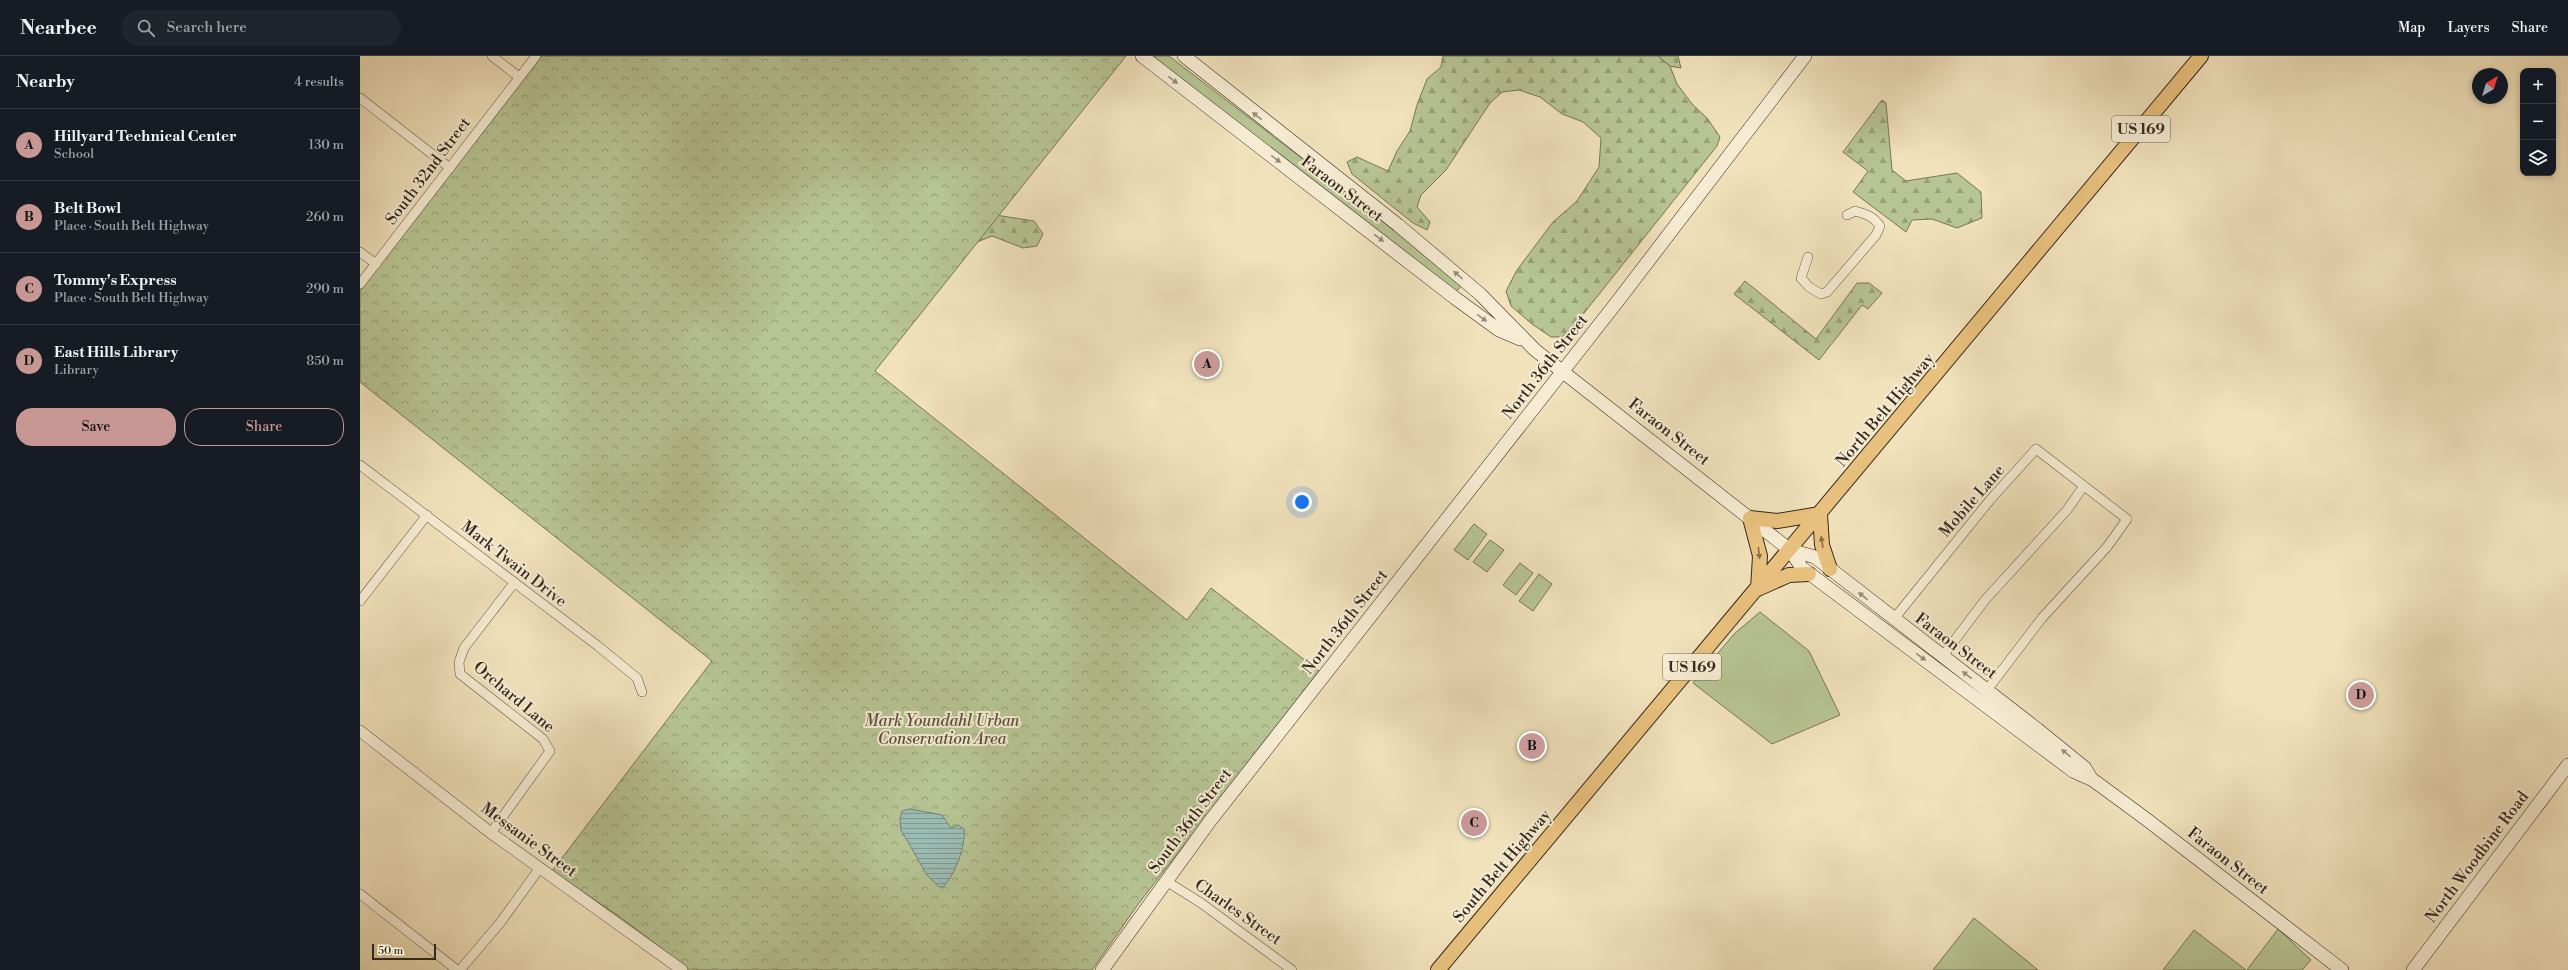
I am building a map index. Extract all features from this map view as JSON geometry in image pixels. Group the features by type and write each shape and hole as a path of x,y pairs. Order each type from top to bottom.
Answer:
{"main road":[{"name":"Faraon Street","path":"1142,56 1455,298 1499,330 1525,342"},
{"name":"Faraon Street","path":"1184,56 1480,294 1525,342 1790,550 1802,568 1809,574 2073,771 2093,780 2342,970"},
{"name":"North 36th Street","path":"1308,696 1563,371 1805,56"},
{"name":"North Belt Highway","path":"1593,784 1758,589 2201,56"},
{"path":"1809,574 1789,575 1758,589 1760,556 1750,518 1777,521 1820,514 1822,545 1830,570"},
{"name":"Faraon Street","path":"1790,550 1815,557 1893,620 1987,690 2085,768 2093,780"},
{"name":"South 36th Street","path":"1102,970 1210,821 1308,696"},
{"name":"North Woodbine Road","path":"2413,970 2568,765"},
{"name":"South Belt Highway","path":"1438,970 1593,784"}],"street":[{"path":"492,56 519,77"},
{"name":"South 32nd Street","path":"360,284 536,56"},
{"path":"360,98 450,168"},
{"path":"1808,257 1801,278 1809,287 1821,294 1828,292 1876,235 1880,226 1874,218 1865,213 1855,211 1847,214"},
{"path":"360,252 376,264"},
{"name":"Mobile Lane","path":"1893,620 1990,500 2036,449 2083,487 2127,519 2107,547 2042,618 1987,690"},
{"name":"Mark Twain Drive","path":"360,465 427,515 637,678 642,692"},
{"path":"1942,657 1985,600 2067,510 2083,487"},
{"path":"360,601 427,515"},
{"name":"Orchard Lane","path":"491,833 550,751 543,739 460,674 459,662 464,648 514,583"},
{"name":"Messanie Street","path":"360,731 491,833 539,868 617,921 682,970"},
{"path":"460,970 500,923 539,868"},
{"name":"Charles Street","path":"1166,881 1201,903 1292,970"},
{"path":"360,894 457,970"}],"green space":[{"name":"Mark Youndahl Urban Conservation Area","path":"542,56 1126,56 875,371 1187,620 1211,588 1319,671 1139,903 1092,970 690,970 620,917 552,871 712,661 360,382 360,291"},
{"path":"1150,56 1169,56 1347,193 1462,285 1456,292"},
{"path":"1443,56 1658,56 1670,66 1677,84 1693,105 1707,118 1720,137 1717,146 1573,327 1562,337 1551,337 1532,324 1511,306 1506,291 1517,270 1553,222 1577,201 1599,167 1601,138 1583,122 1562,114 1540,97 1519,90 1502,92 1490,103 1446,170 1421,195 1417,207 1430,222 1427,230 1413,223 1352,174 1347,162 1357,157 1388,171 1397,151 1410,131 1417,105 1427,79 1441,67"},
{"path":"1658,56 1678,56 1681,68 1670,66"},
{"path":"1882,100 1886,103 1892,170 1906,181 1957,173 1981,192 1982,218 1957,228 1932,219 1912,220 1906,232 1853,192 1868,171 1843,152"},
{"path":"989,214 1034,221 1043,234 1037,246 1023,248 992,236 977,242"},
{"path":"1745,281 1816,339 1857,283 1869,283 1882,293 1868,309 1862,305 1819,360 1734,294"},
{"path":"1474,524 1487,534 1468,560 1454,550"},
{"path":"1490,540 1504,550 1487,572 1473,562"},
{"path":"1520,563 1533,573 1516,595 1503,585"},
{"path":"1539,574 1552,584 1533,611 1519,601"},
{"path":"1760,612 1809,651 1840,715 1772,744 1693,683 1734,634"},
{"path":"1974,918 2038,970 1933,970"},
{"path":"2278,929 2311,960 2302,970 2247,970"},
{"path":"2194,930 2246,970 2163,970"}],"water":[{"path":"910,809 942,815 951,828 958,825 964,829 963,844 959,860 952,875 943,887 939,887 927,875 901,830 900,819 902,811"}],"place":[{"name":"Hillyard Technical Center","path":"1207,364"},
{"name":"East Hills Library","path":"2361,695"},
{"name":"Belt Bowl","path":"1532,746"},
{"name":"Tommy's Express","path":"1474,823"}]}
